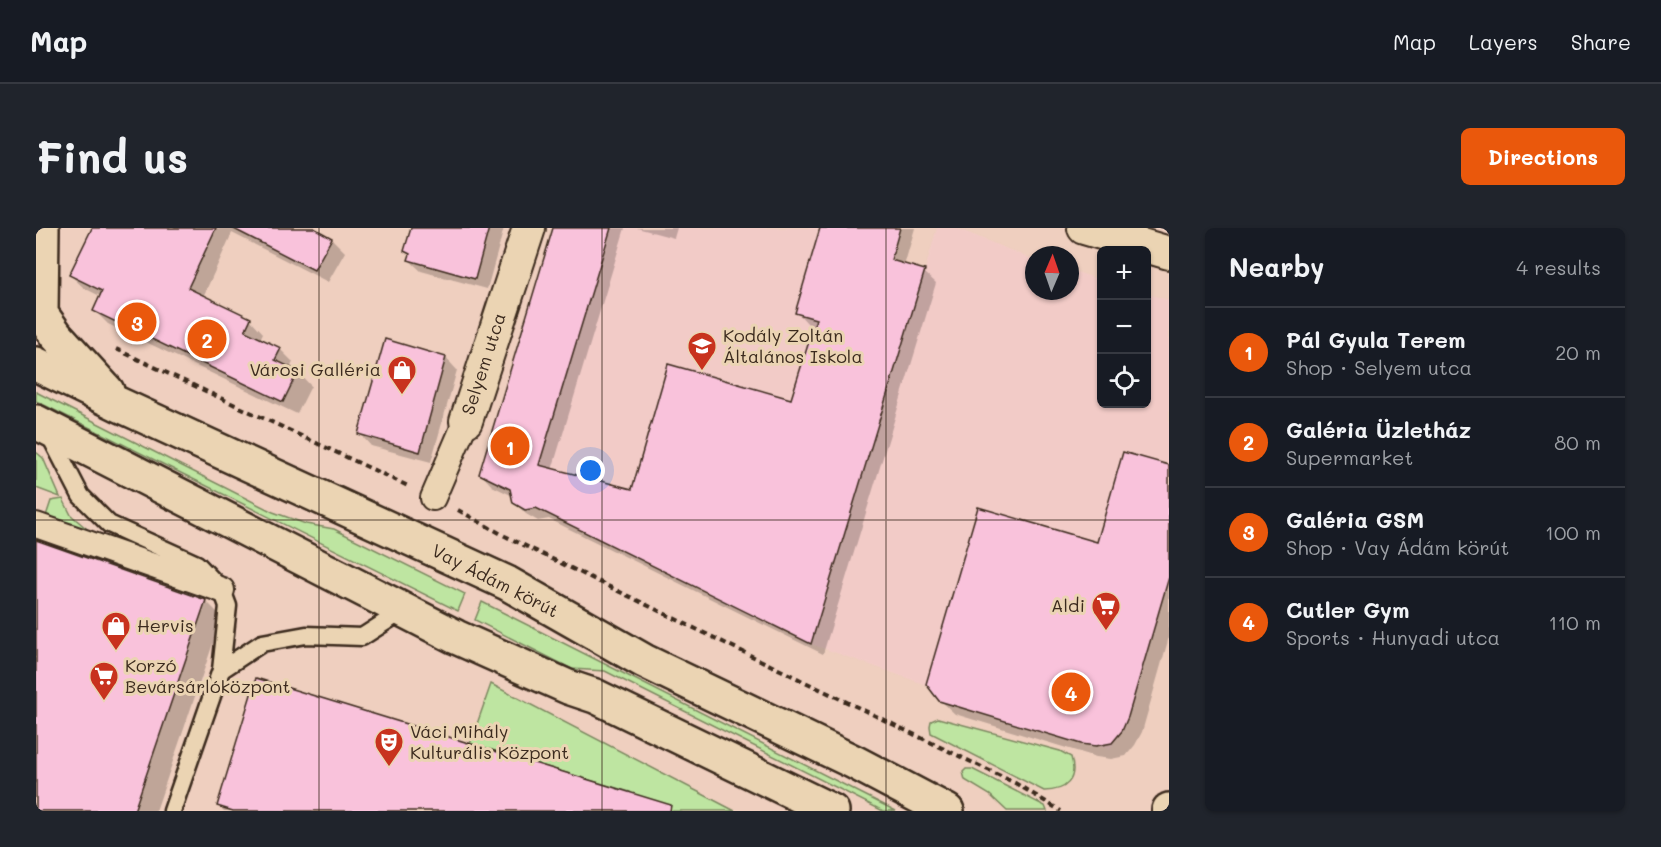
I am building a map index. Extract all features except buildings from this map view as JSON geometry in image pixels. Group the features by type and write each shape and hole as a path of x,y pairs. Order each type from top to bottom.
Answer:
{"street":[{"path":"42,228 41,314 56,335 118,404"},
{"name":"Selyem utca","path":"433,498 466,421 529,228"},
{"path":"1084,228 1169,253"},
{"name":"Vay Ádám körút","path":"36,364 507,583 644,661 854,762 947,811"},
{"path":"41,425 466,641 568,687 595,696 832,811"},
{"path":"36,525 222,590"}],"lane":[{"path":"41,425 81,496 109,524 197,564 222,590 228,606 221,670 172,811"},
{"path":"221,670 262,643 306,635 362,637 404,610"}],"path":[{"path":"112,347 433,498 531,548 1015,783 1061,811"}],"shaded area":[{"path":"553,228 900,228 891,260 925,270 937,228 956,228 1025,256 1025,300 1079,300 1079,273 1097,279 1097,408 1151,408 1151,295 1169,300 1169,577 1128,717 1110,750 811,644 537,508 525,510 513,503 510,489 479,474"}],"green space":[{"path":"36,392 273,512 306,524 334,529 465,594 458,611 36,401"},
{"path":"36,452 43,458 60,497 36,488"},
{"path":"63,499 71,515 94,535 45,519 51,501"},
{"path":"482,602 896,811 883,811 605,671 572,669 475,620"},
{"path":"491,684 735,811 625,811 630,792 470,744"},
{"path":"938,718 1060,751 1071,757 1073,772 1071,778 1068,783 1058,789 1044,791 931,733 931,721"},
{"path":"966,769 972,769 1045,806 1047,811 1007,811 990,795 965,780 963,772"}],"place":[{"name":"Galéria GSM","path":"137,322"},
{"name":"Galéria Üzletház","path":"207,339"},
{"name":"Kodály Zoltán Általános Iskola","path":"702,372"},
{"name":"Városi Galléria","path":"402,396"},
{"name":"Pál Gyula Terem","path":"510,446"},
{"name":"Aldi","path":"1106,632"},
{"name":"Hervis","path":"116,652"},
{"name":"Cutler Gym","path":"1071,692"},
{"name":"Korzó Bevársárlóközpont","path":"104,702"},
{"name":"Váci Mihály Kulturális Központ","path":"389,768"}]}
